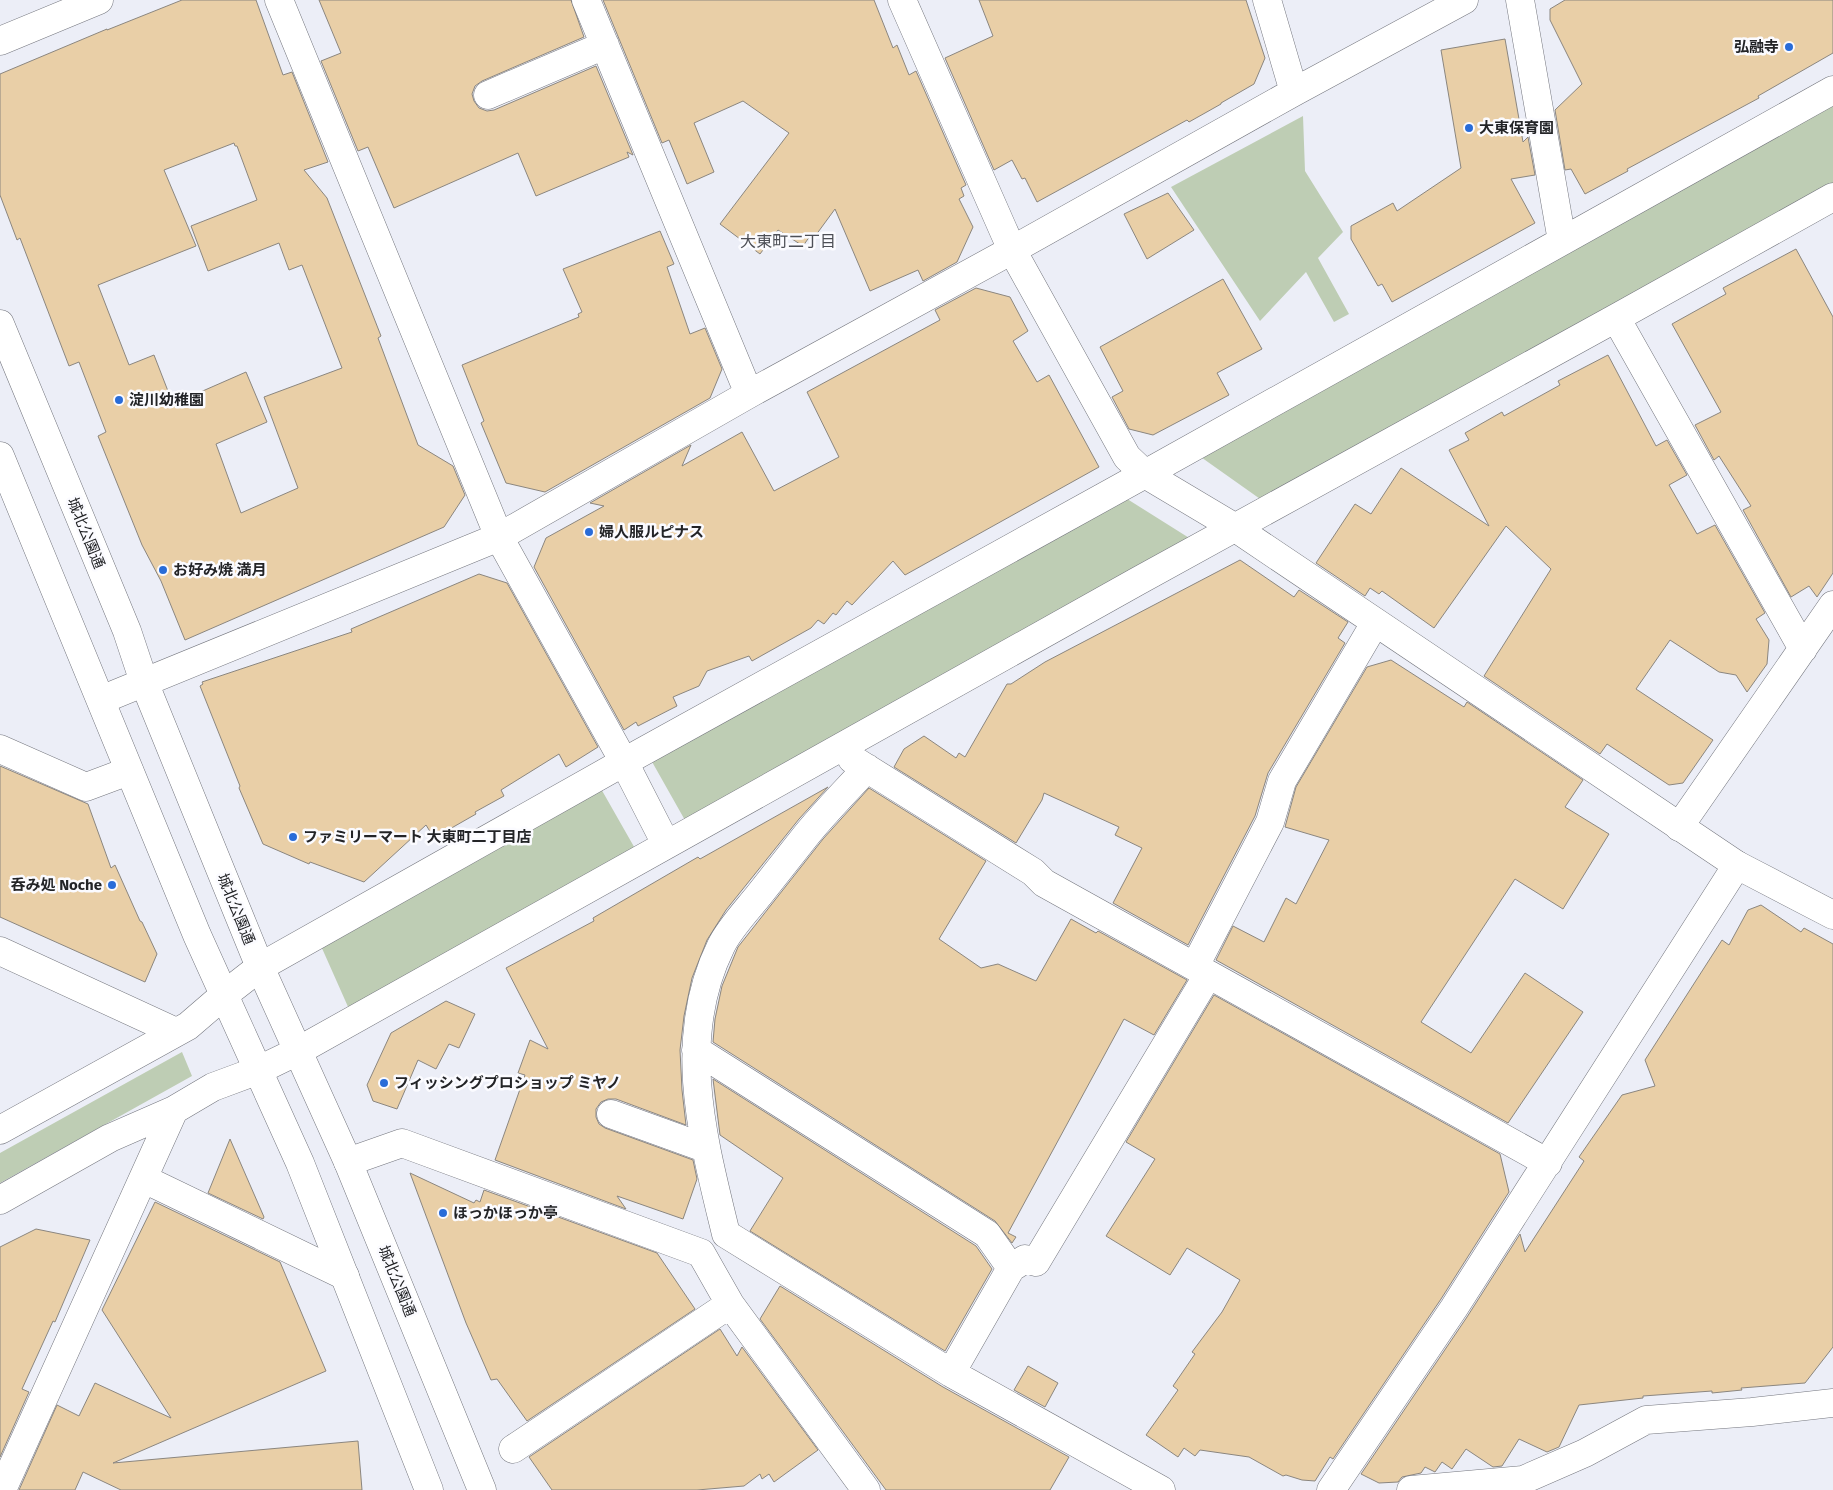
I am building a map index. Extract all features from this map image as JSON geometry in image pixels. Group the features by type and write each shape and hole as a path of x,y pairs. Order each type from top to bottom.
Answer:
{"street":[{"path":"0,41 99,0"},
{"path":"279,0 499,536 624,762 666,844"},
{"path":"586,0 749,394"},
{"path":"902,0 1012,250 1127,457 1145,474 1234,527 1737,865 1833,915"},
{"path":"1267,0 1294,92"},
{"path":"101,700 499,536 749,394 1464,0"},
{"path":"1520,0 1562,241"},
{"path":"488,95 605,45"},
{"path":"0,1130 188,1026 260,967 624,762 1833,90"},
{"path":"0,1200 110,1138 174,1110 213,1087 259,1070 298,1051 1234,527 1833,197"},
{"path":"1616,318 1803,649"},
{"name":"城北公園通","path":"0,324 127,631 144,682 260,967 348,1162 482,1490"},
{"path":"0,456 101,700 128,771 224,995 294,1149 429,1490"},
{"path":"1679,827 1833,605"},
{"path":"951,1373 1011,1268 1025,1259 1036,1262 1202,970 1270,822 1282,781 1375,623"},
{"path":"0,748 86,787 128,771"},
{"path":"837,750 1033,872 1044,883 1548,1163"},
{"path":"866,768 805,837 721,944 707,980 700,1007 696,1050 696,1077 705,1148 726,1234 951,1373 1162,1490"},
{"path":"1331,1490 1454,1308 1737,865"},
{"path":"0,951 176,1032"},
{"path":"696,1050 987,1234 1011,1268"},
{"path":"2,1490 174,1110"},
{"path":"611,1114 705,1148"},
{"path":"348,1162 402,1143 701,1253 730,1304 865,1490"},
{"path":"144,1179 345,1276"},
{"path":"701,1253 726,1234"},
{"path":"513,1449 730,1304"},
{"path":"1411,1490 1522,1480 1585,1453 1646,1420 1752,1412 1829,1398"}],"green space":[{"path":"1833,101 1833,186 1263,501 1198,455"},
{"path":"1303,116 1305,171 1343,232 1318,258 1349,314 1334,322 1306,272 1260,321 1171,187"},
{"path":"1124,497 1194,541 686,822 651,760"},
{"path":"600,787 637,852 349,1009 321,946"},
{"path":"182,1052 192,1076 0,1183 0,1153"}],"building":[{"path":"182,0 256,0 283,75 292,72 328,162 304,170 327,198 381,336 378,338 418,445 453,466 465,495 444,527 185,640 161,581 142,545 98,436 106,432 79,362 69,366 20,238 17,240 0,195 0,74","holes":["234,143 237,146 257,200 191,226 208,271 279,243 289,270 302,265 342,368 264,397 298,488 241,513 216,444 267,422 246,372 173,404 154,355 129,365 98,285 196,246 164,170"]},
{"path":"319,0 571,0 584,37 482,81 475,86 472,94 474,101 479,108 487,111 494,110 596,66 633,155 627,152 629,157 536,196 518,153 394,208 368,147 358,151 321,61 341,53"},
{"path":"603,0 874,0 893,48 897,45 909,75 916,71 966,185 961,188 964,196 959,199 973,227 957,262 923,281 918,270 870,291 835,209 813,239 810,236 803,246 778,230 760,254 720,224 789,133 743,101 694,123 714,172 687,184 669,140 662,143"},
{"path":"979,0 1246,0 1265,58 1254,84 1189,122 1187,120 1037,202 1025,178 1022,179 1012,160 994,170 945,58 993,36"},
{"path":"1565,0 1833,0 1833,53 1758,96 1759,98 1627,169 1628,171 1585,194 1571,169 1565,170 1555,110 1582,84 1550,20 1550,9"},
{"path":"1505,39 1523,142 1528,137 1535,175 1511,179 1535,223 1392,302 1382,284 1378,286 1351,239 1351,226 1393,203 1397,211 1461,168 1441,50"},
{"path":"1168,193 1194,230 1147,259 1124,214"},
{"path":"660,231 674,264 667,267 690,334 705,328 722,369 710,398 545,492 506,483 481,423 484,421 462,365 579,317 578,314 582,312 563,269"},
{"path":"1796,249 1833,317 1833,573 1817,597 1809,586 1791,597 1743,510 1751,506 1719,456 1714,460 1695,425 1721,412 1672,324 1726,294 1723,288"},
{"path":"1223,279 1262,349 1217,373 1229,395 1153,435 1129,429 1112,397 1123,391 1100,347"},
{"path":"976,288 1010,297 1028,331 1013,341 1037,382 1049,375 1099,467 905,575 893,561 852,605 847,601 836,615 833,613 824,624 818,620 811,628 752,661 749,656 707,671 699,686 673,697 677,706 638,726 636,722 624,730 534,567 546,538 604,506 590,503 691,445 682,466 742,432 774,491 839,457 807,392 940,320 935,310"},
{"path":"1608,355 1656,446 1667,440 1687,475 1669,485 1697,534 1715,525 1765,613 1756,619 1769,640 1767,664 1747,692 1736,675 1719,672 1670,640 1636,689 1713,740 1683,783 1669,785 1607,744 1600,754 1484,676 1551,569 1506,526 1434,628 1382,591 1379,594 1370,588 1365,596 1316,563 1355,504 1371,514 1401,468 1489,526 1449,450 1469,440 1465,433 1502,412 1504,416 1560,385 1558,381"},
{"path":"1240,560 1294,597 1299,590 1348,622 1338,638 1345,643 1268,773 1255,816 1188,945 1113,903 1142,848 1115,835 1119,827 1044,793 1042,800 1016,843 894,767 904,749 924,736 956,758 959,753 965,757 1007,684 1011,684 1045,662"},
{"path":"479,574 507,583 598,747 566,767 559,754 501,790 504,796 434,838 426,825 364,882 310,862 309,864 263,844 239,788 240,786 200,686 203,684 202,682 352,632 351,629"},
{"path":"1391,660 1464,707 1467,702 1583,780 1565,807 1609,834 1563,909 1515,879 1421,1022 1471,1053 1525,973 1583,1012 1508,1123 1216,960 1233,926 1264,942 1286,898 1296,904 1329,840 1285,827 1296,787 1367,667"},
{"path":"0,766 88,804 111,868 115,865 157,954 145,982 0,917"},
{"path":"828,787 799,819 726,910 707,940 692,978 684,1016 680,1050 686,1125 616,1099 608,1099 601,1102 596,1109 596,1117 599,1124 605,1128 693,1160 697,1179 683,1219 617,1196 626,1209 495,1160 525,1075 518,1073 530,1040 548,1049 506,968 594,921 593,918 698,857 700,859"},
{"path":"869,788 986,861 939,939 981,968 998,964 1036,981 1071,919 1096,933 1098,931 1187,980 1154,1035 1124,1019 1008,1233 1016,1237 1012,1243 995,1221 713,1042 715,1019 722,986 738,947 823,839"},
{"path":"1761,905 1801,932 1804,928 1833,944 1833,1347 1805,1383 1741,1388 1742,1390 1712,1393 1712,1391 1643,1396 1643,1398 1579,1405 1559,1447 1547,1452 1519,1439 1502,1466 1493,1467 1466,1449 1452,1469 1442,1462 1435,1472 1425,1467 1421,1473 1402,1477 1398,1482 1379,1483 1361,1474 1467,1317 1520,1234 1525,1252 1584,1161 1579,1157 1622,1095 1655,1086 1645,1060 1722,940 1729,945 1748,910"},
{"path":"1214,995 1500,1154 1509,1192 1441,1299 1333,1459 1330,1457 1315,1481 1283,1476 1249,1457 1200,1450 1195,1456 1184,1448 1178,1457 1146,1435 1178,1390 1173,1386 1195,1354 1192,1352 1222,1312 1240,1280 1187,1248 1170,1275 1106,1236 1155,1159 1126,1142"},
{"path":"446,1001 475,1014 459,1048 449,1044 436,1069 418,1060 397,1109 373,1101 367,1085 391,1033"},
{"path":"713,1079 976,1246 992,1269 945,1351 750,1231 783,1178 720,1135"},
{"path":"230,1139 264,1217 263,1219 208,1193"},
{"path":"410,1173 474,1203 476,1200 480,1202 484,1190 657,1253 695,1309 527,1421 497,1379 491,1380 466,1323"},
{"path":"155,1202 280,1262 326,1371 113,1463 358,1441 362,1490 121,1490 83,1472 75,1490 19,1490 57,1405 79,1416 95,1383 171,1418 102,1310"},
{"path":"36,1229 90,1240 55,1322 53,1321 22,1389 29,1392 0,1457 0,1247"},
{"path":"780,1286 943,1387 1069,1457 1050,1490 886,1490 760,1319"},
{"path":"720,1329 737,1356 742,1347 818,1450 774,1482 769,1474 762,1479 760,1474 744,1486 697,1490 552,1490 529,1457"},
{"path":"1028,1366 1058,1383 1045,1407 1014,1390"}],"place":[{"name":"弘融寺","path":"1789,47"},
{"name":"大東保育園","path":"1469,128"},
{"name":"淀川幼稚園","path":"119,400"},
{"name":"婦人服ルピナス","path":"589,532"},
{"name":"お好み焼 満月","path":"163,570"},
{"name":"ファミリーマート 大東町二丁目店","path":"293,837"},
{"name":"呑み処 Noche","path":"112,885"},
{"name":"フィッシングプロショップ ミヤノ","path":"384,1083"},
{"name":"ほっかほっか亭","path":"443,1213"}],"district":[{"name":"大東町二丁目","path":"788,241"}]}
